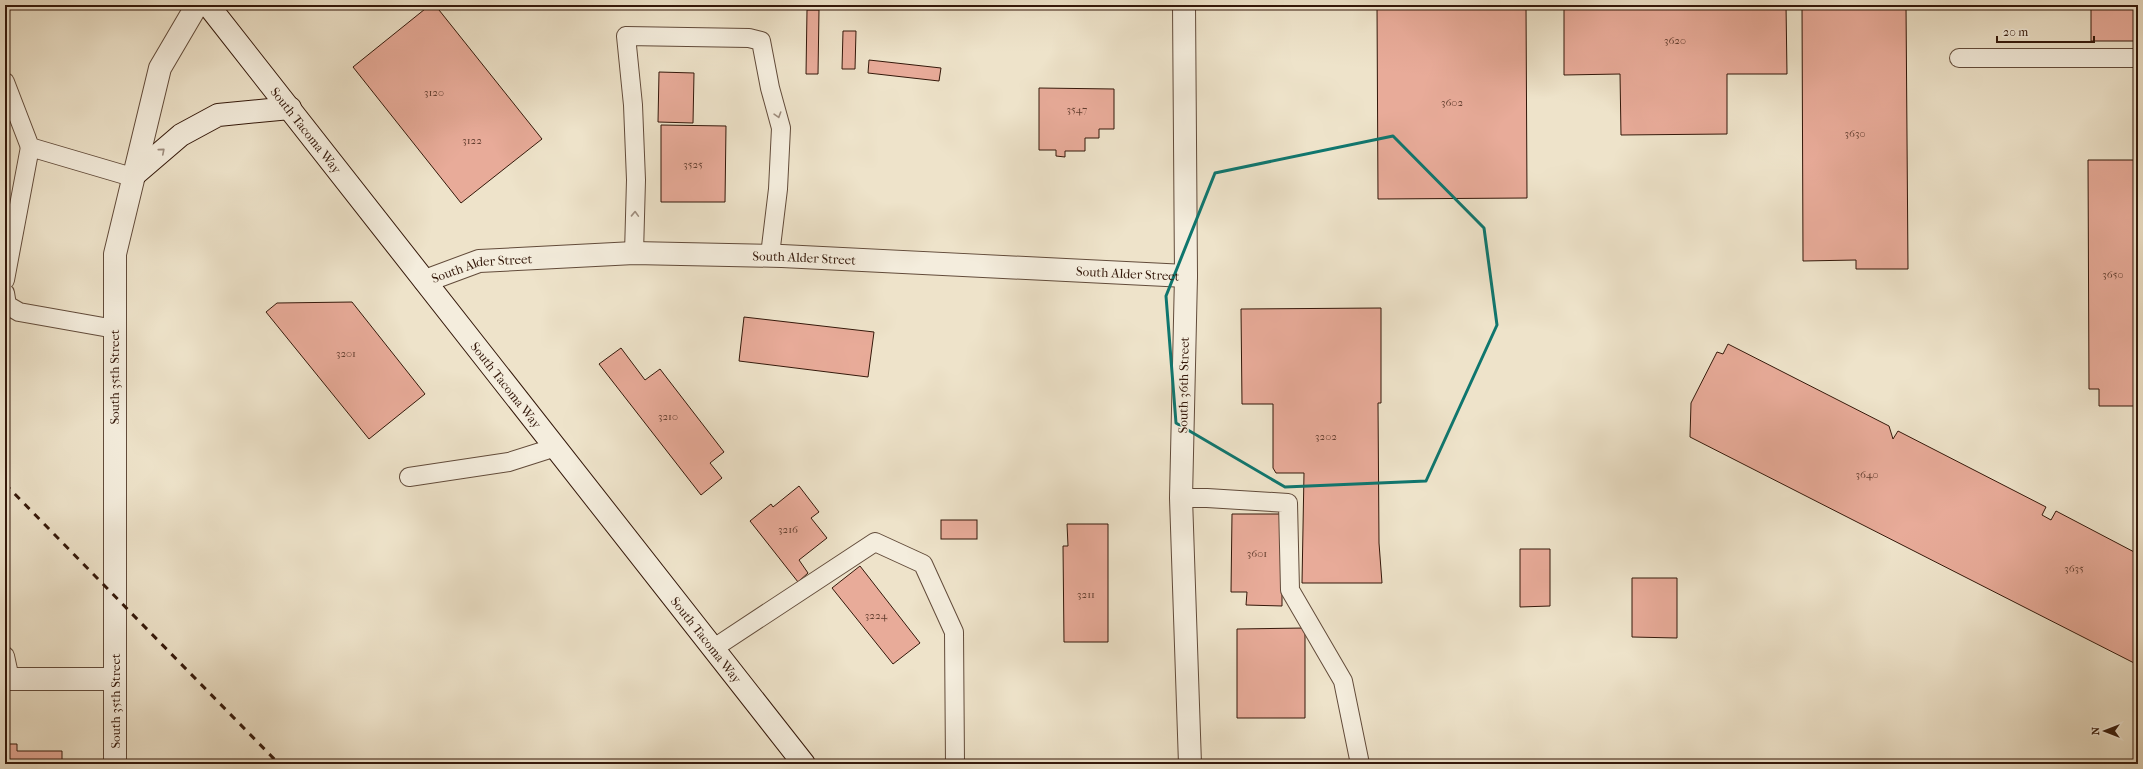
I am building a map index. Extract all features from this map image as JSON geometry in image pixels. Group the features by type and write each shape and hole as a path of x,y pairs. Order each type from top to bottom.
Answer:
{"street":[{"name":"South 35th Street","path":"115,764 115,254 132,177 160,68 197,5"},
{"name":"South Tacoma Way","path":"208,5 804,764"},
{"name":"South 36th Street","path":"1184,5 1186,276 1181,498 1190,764"},
{"path":"132,177 181,135 218,115 290,108"},
{"name":"South Alder Street","path":"425,281 479,261 634,253 770,255 1186,276"},
{"path":"8,679 115,679"}],"lane":[{"path":"634,253 636,180 626,36 748,38 762,41 768,78 781,128 778,189 770,255"},
{"path":"1959,58 2138,58"},
{"path":"5,82 30,147 5,280"},
{"path":"30,147 132,177"},
{"path":"5,293 7,305 19,312 115,329"},
{"path":"409,477 509,462 556,447"},
{"path":"1181,498 1207,498 1288,503 1290,590 1342,680 1360,764"},
{"path":"714,648 875,542 923,564 954,632 955,764"},
{"path":"5,656 8,679"}],"highlighted area":[{"path":"1393,136 1484,228 1497,325 1426,481 1285,487 1176,423 1166,296 1215,173"}],"building":[{"path":"430,5 435,5 542,139 461,203 353,67"},
{"path":"1377,5 1526,5 1527,198 1378,199"},
{"path":"1564,5 1786,5 1787,74 1727,74 1727,134 1621,135 1620,74 1564,75"},
{"path":"1802,5 1906,5 1908,269 1856,269 1856,260 1803,261"},
{"path":"2091,5 2138,5 2138,41 2091,41"},
{"path":"807,10 819,10 818,74 806,74"},
{"path":"843,31 856,31 855,69 842,69"},
{"path":"869,60 941,68 939,81 868,73"},
{"path":"659,72 694,73 693,123 658,122"},
{"path":"1039,88 1114,89 1114,129 1099,129 1099,138 1085,138 1085,151 1065,151 1065,157 1056,156 1056,150 1039,150"},
{"path":"661,125 726,126 725,202 661,202"},
{"path":"2088,160 2138,160 2138,406 2099,406 2099,389 2089,389"},
{"path":"352,302 425,394 369,439 266,312 277,303"},
{"path":"1381,308 1381,403 1378,403 1379,543 1382,583 1302,583 1304,473 1276,473 1273,468 1273,404 1242,404 1241,309"},
{"path":"744,317 874,332 868,377 739,361"},
{"path":"1728,344 1889,426 1893,439 1898,431 2046,507 2042,515 2051,520 2056,511 2138,554 2138,665 1690,437 1691,403 1717,352 1723,354"},
{"path":"621,348 645,380 660,369 724,452 710,463 722,478 701,495 599,364"},
{"path":"799,486 819,512 811,518 827,538 799,560 808,573 798,582 750,521 771,504 773,507"},
{"path":"1232,514 1282,514 1282,606 1246,605 1247,592 1231,592"},
{"path":"941,520 977,520 977,539 941,539"},
{"path":"1067,524 1108,524 1108,642 1064,642 1063,546 1068,546"},
{"path":"1520,549 1550,549 1550,606 1520,607"},
{"path":"860,566 920,643 893,664 832,588"},
{"path":"1632,578 1677,578 1677,638 1632,637"},
{"path":"1305,628 1305,718 1237,718 1237,629"},
{"path":"5,744 17,744 17,751 62,751 62,764 5,764"}],"railway":[{"path":"5,484 279,764"}]}
